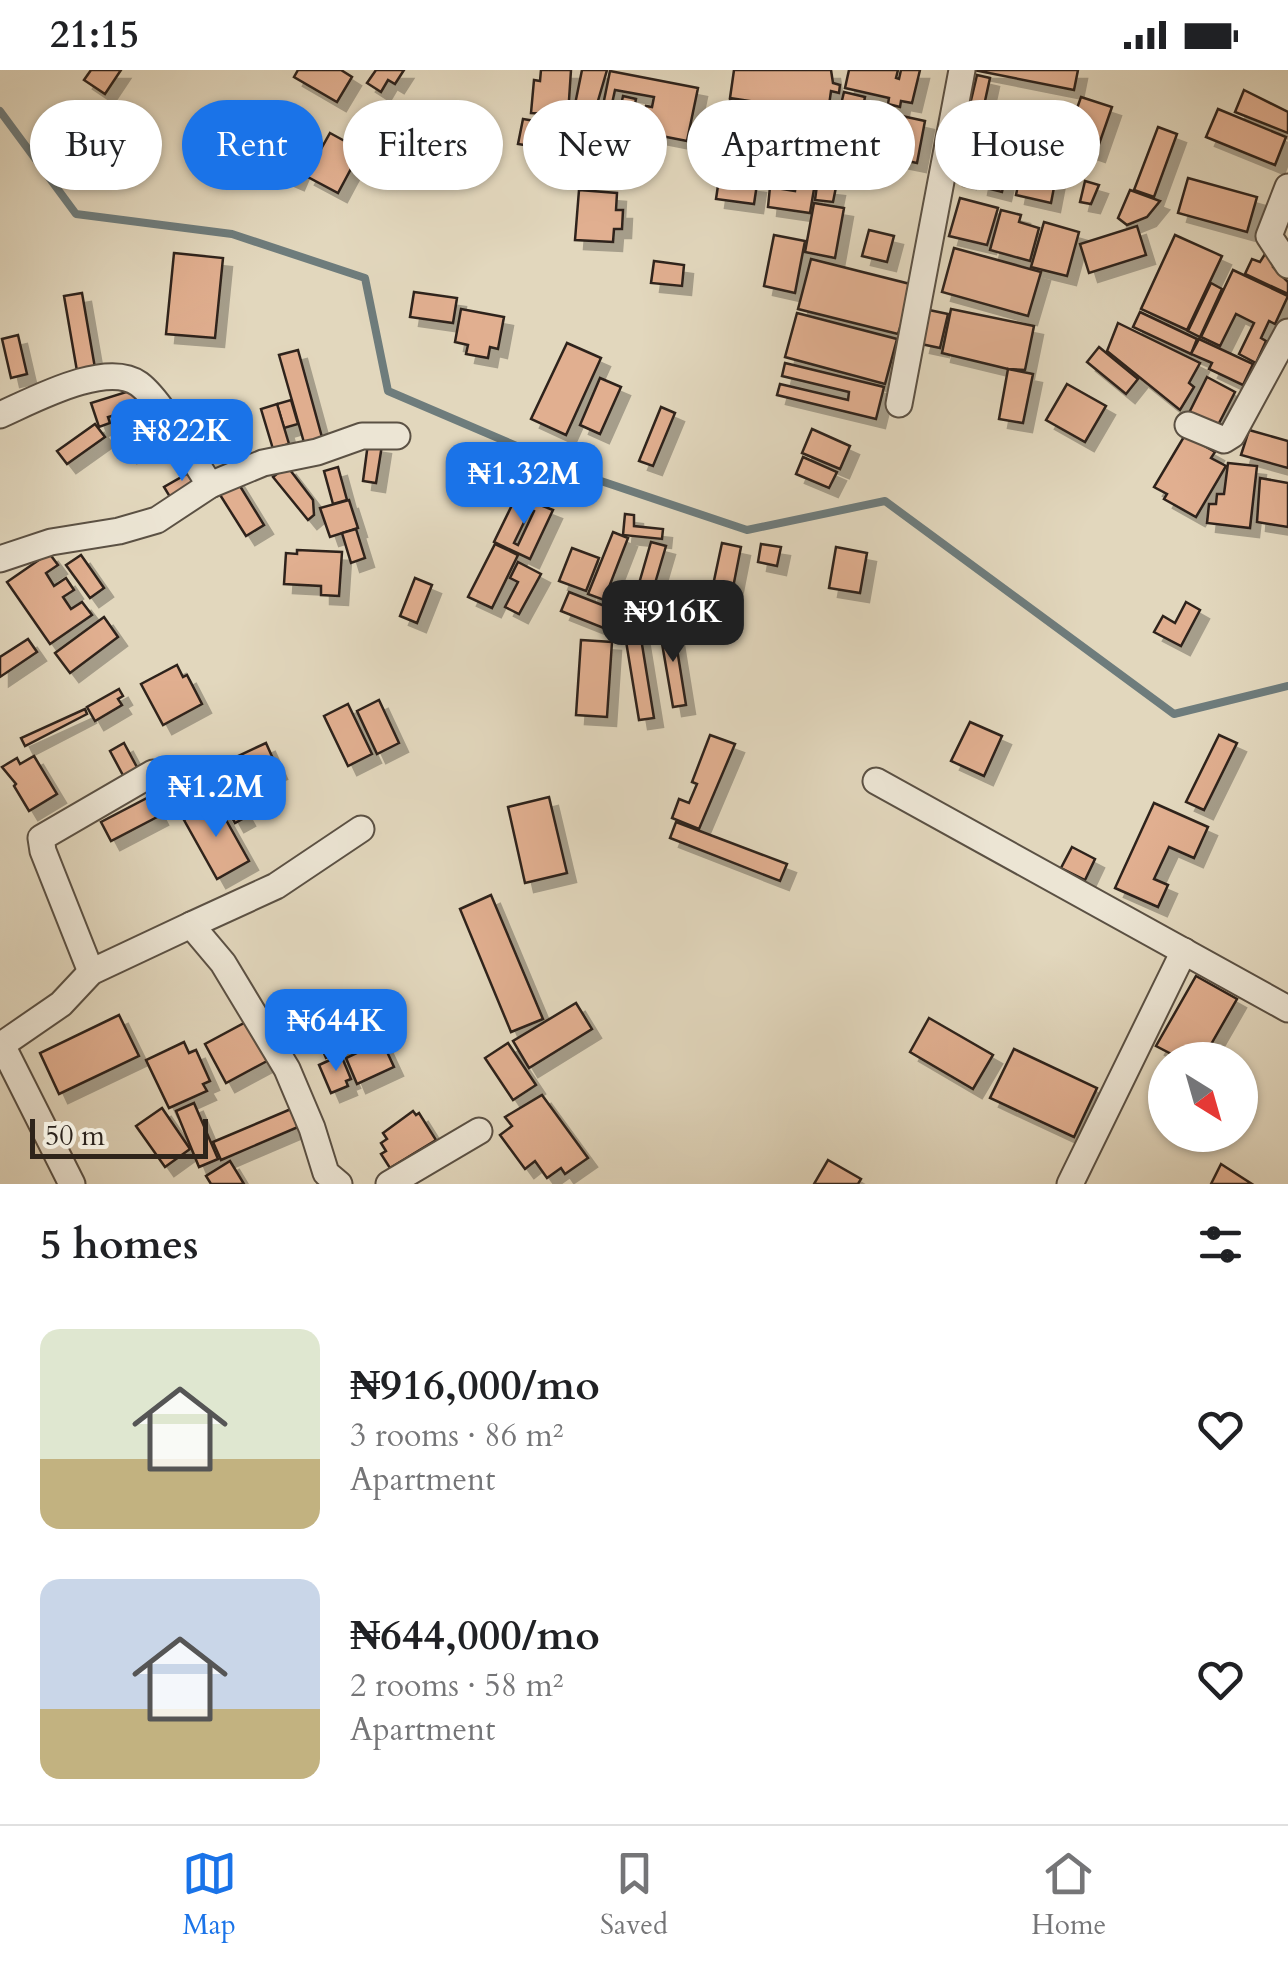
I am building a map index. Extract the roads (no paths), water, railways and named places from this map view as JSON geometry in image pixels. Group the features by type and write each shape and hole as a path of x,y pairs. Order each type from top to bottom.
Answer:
{"street":[{"path":"900,404 962,70"},
{"path":"1288,187 1268,236 1288,265"},
{"path":"1188,425 1224,440 1232,435 1288,332"},
{"path":"0,415 88,380 129,379 153,398 210,485"},
{"path":"0,558 51,542 119,531 157,520 210,485 263,464 317,452 362,436 397,436"},
{"path":"91,972 43,852 41,838 153,774"},
{"path":"876,781 1288,1008"},
{"path":"72,1184 1,1045 61,1004 91,972 276,886 361,829"},
{"path":"191,925 222,963 288,1069 326,1173 339,1184"},
{"path":"1070,1184 1184,951"},
{"path":"389,1184 479,1131"}],"waterway":[{"path":"0,111 76,214 232,234 365,278 388,391 589,477 747,530 885,501 1174,714 1288,686"}]}
